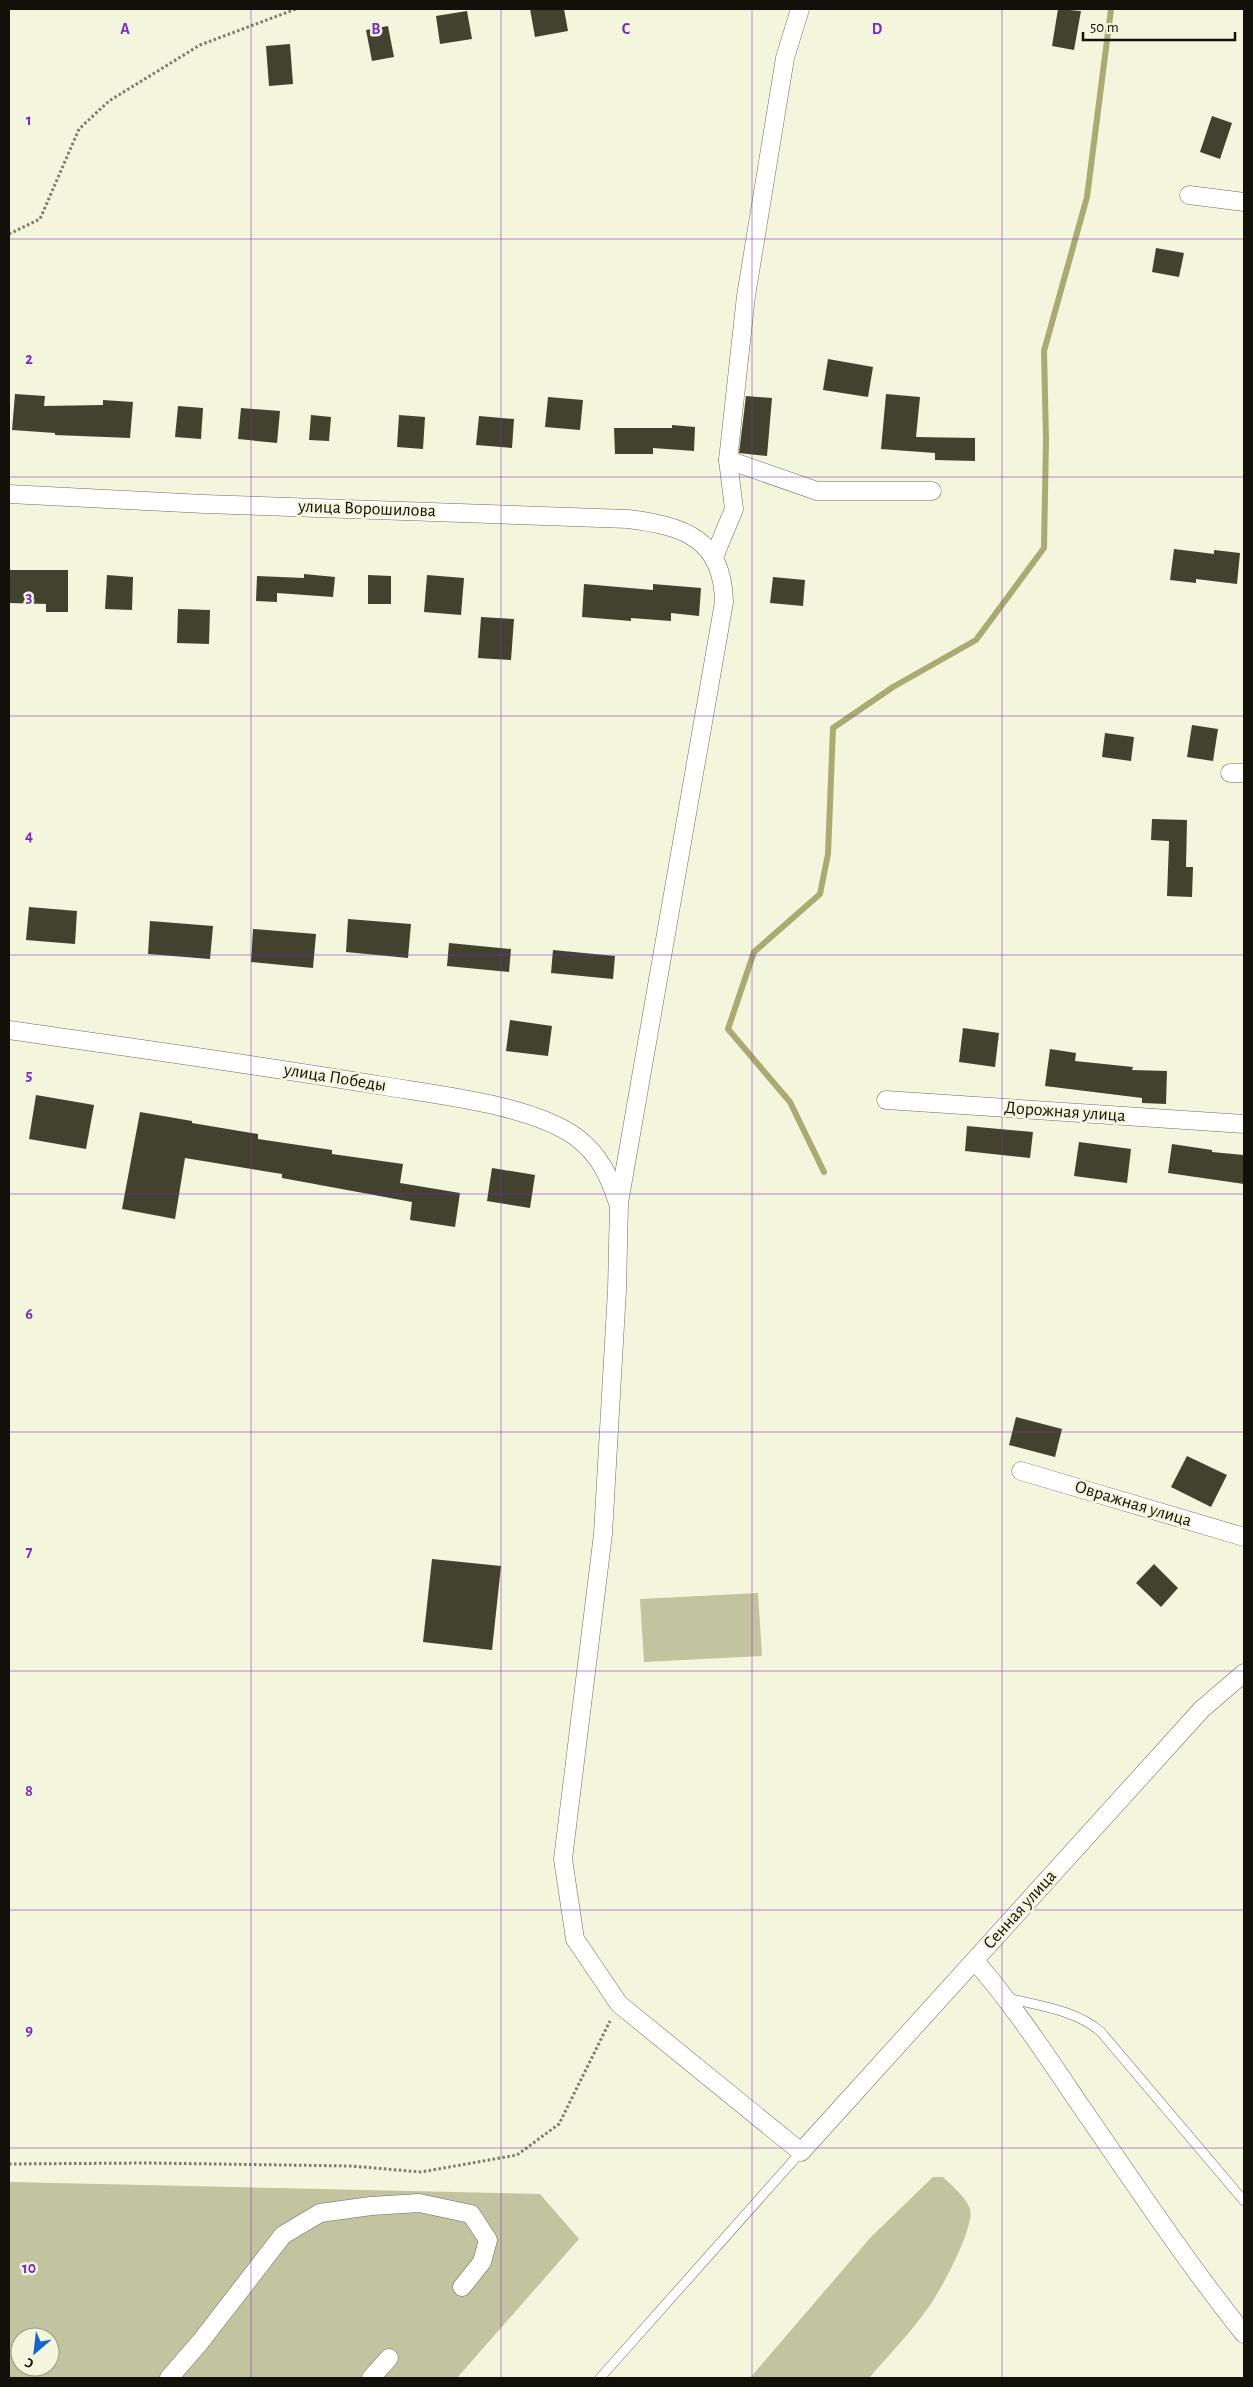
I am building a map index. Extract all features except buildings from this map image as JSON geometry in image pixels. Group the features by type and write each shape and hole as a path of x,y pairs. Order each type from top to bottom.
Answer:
{"street":[{"path":"800,9 785,58 748,286 728,460 734,509 714,557 720,569 724,602 619,1203 617,1290 603,1534 563,1860 575,1939 619,2004 801,2152"},
{"path":"1189,195 1244,202"},
{"path":"728,460 817,491 932,491"},
{"name":"улица Ворошилова","path":"9,494 204,504 628,519 674,528 703,544 714,557"},
{"name":"улица Победы","path":"9,1030 279,1068 473,1101 521,1113 549,1122 575,1137 595,1154 607,1172 619,1203"},
{"name":"Дорожная улица","path":"886,1100 1244,1124"},
{"name":"Овражная улица","path":"1022,1471 1244,1538"},
{"name":"Сенная улица","path":"801,2152 1202,1709 1244,1673"},
{"path":"975,1961 1008,1998 1142,2194 1244,2334"},
{"path":"169,2378 201,2341 283,2235 320,2213 371,2206 419,2203 471,2214 488,2240 482,2262 462,2287"},
{"path":"371,2378 389,2358"}],"lane":[{"path":"1008,1998 1079,2016 1101,2032 1244,2201"},
{"path":"600,2378 801,2152"}],"path":[{"path":"9,234 40,219 79,129 109,101 200,45 296,9"},
{"path":"9,2164 148,2163 351,2166 421,2172 518,2155 559,2124 619,2004"}],"green space":[{"path":"758,1593 762,1656 644,1662 640,1599"},
{"path":"933,2177 943,2177 965,2200 970,2209 967,2230 948,2274 928,2308 869,2378 750,2378 871,2237"},
{"path":"9,2182 540,2194 579,2239 457,2378 9,2378"}],"waterway":[{"path":"824,1172 790,1102 728,1029 754,952 820,894 828,854 833,728 893,687 976,640 1044,548 1046,440 1044,351 1087,197 1111,9"}]}
